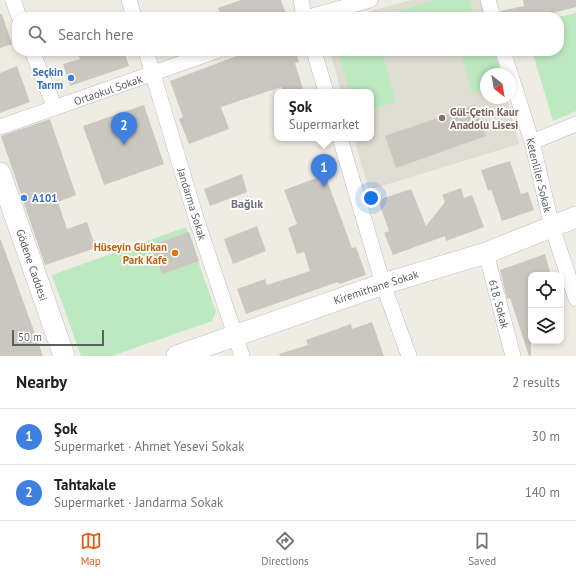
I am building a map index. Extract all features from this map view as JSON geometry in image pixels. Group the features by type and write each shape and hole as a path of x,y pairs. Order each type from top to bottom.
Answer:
{"street":[{"path":"13,0 17,12"},
{"path":"129,0 133,12"},
{"path":"301,0 303,12"},
{"path":"327,12 370,0"},
{"path":"488,0 492,12"},
{"path":"34,56 55,108"},
{"name":"Jandarma Sokak","path":"148,56 196,218 242,356"},
{"name":"Ortaokul Sokak","path":"0,127 202,56"},
{"path":"315,56 325,89"},
{"name":"Ketenliler Sokak","path":"506,56 532,142 552,227 576,299"},
{"path":"532,142 576,124"},
{"path":"341,141 383,284 409,356"},
{"name":"Gödene Caddesi","path":"0,173 64,356"},
{"name":"Gödene Caddesi","path":"0,208 52,356"},
{"name":"Kiremithane Sokak","path":"177,356 383,284 486,253 576,217"},
{"name":"618. Sokak","path":"486,253 513,356"}],"shaded area":[{"path":"412,0 481,0 485,12 367,12"},
{"name":"Gül-Çetin Kaur Anadolu Lisesi","path":"331,56 496,56 499,68 480,68 480,104 509,104 519,144 369,190 355,141 374,141 374,89 340,89"}],"green space":[{"path":"436,0 470,0 473,12 394,12"},
{"path":"576,13 576,111 553,121 534,56 564,56 564,16"},
{"path":"339,56 383,56 396,102 374,108 374,89 348,89"},
{"path":"461,56 496,56 499,68 480,68 480,92 472,94"},
{"path":"186,227 216,312 212,321 112,356 81,356 52,275"}],"building":[{"path":"241,0 281,0 285,12 220,12 218,8"},
{"path":"523,0 576,0 576,7 556,12 501,12 524,6"},
{"path":"0,14 2,14 12,44 0,48"},
{"path":"79,56 126,56 129,66 70,86 63,64 80,59"},
{"path":"237,56 297,56 299,62 295,63 303,89 282,89 281,87 221,107 229,129 189,144 179,119 183,117 170,81"},
{"path":"17,66 30,102 0,113 0,73"},
{"path":"144,105 164,164 104,185 83,126"},
{"path":"475,105 486,136 396,168 385,136"},
{"path":"50,119 76,195 58,202 67,229 87,222 96,248 45,265 1,136"},
{"path":"510,161 521,194 528,192 534,210 502,221 491,189 488,191 481,170"},
{"path":"242,174 247,192 210,206 204,189"},
{"path":"325,175 352,248 356,247 366,275 339,284 338,282 246,314 237,289 265,279 267,285 310,271 304,252 297,254 288,228 297,224 284,190"},
{"path":"461,188 464,198 472,195 484,227 446,241 445,236 393,255 384,233 389,231 378,200 411,189 426,226 445,202 442,195"},
{"path":"257,226 266,251 233,264 224,239"},
{"name":"Hüseyin Gürkan Park Kafe","path":"189,232 199,261 162,274 152,245"},
{"path":"1,240 43,356 0,356"},
{"path":"545,254 550,272 528,272 528,344 531,344 531,356 529,356 510,298 507,299 500,270"},
{"path":"372,322 384,356 280,356 279,354 308,345 306,340 351,324 352,329"}],"place":[{"name":"Seçkin Tarım","path":"71,78"},
{"name":"Gül-Çetin Kaur Anadolu Lisesi","path":"442,118"},
{"name":"Tahtakale","path":"124,145"},
{"name":"Şok","path":"324,187"},
{"name":"A101","path":"24,198"},
{"name":"Hüseyin Gürkan Park Kafe","path":"175,253"}],"district":[{"name":"Bağlık","path":"247,204"}]}
